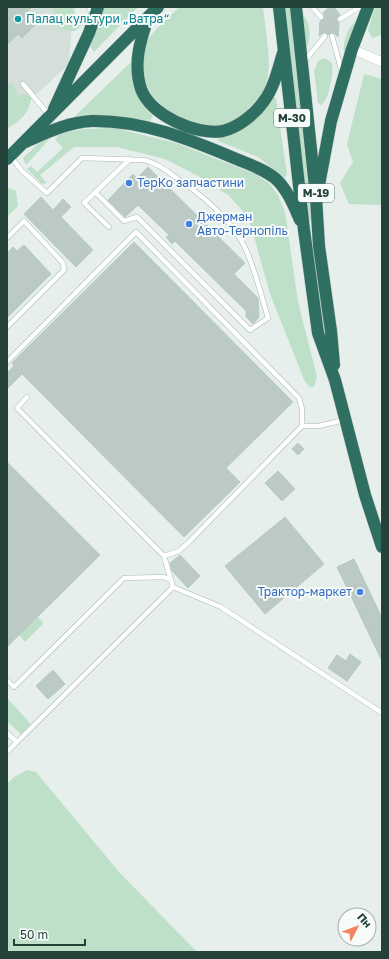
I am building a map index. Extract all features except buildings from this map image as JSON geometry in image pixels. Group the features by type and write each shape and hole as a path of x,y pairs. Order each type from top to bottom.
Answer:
{"highway":[{"name":"М-19","path":"8,157 158,7"},
{"name":"М-30","path":"279,7 304,230"},
{"name":"М-19","path":"296,7 303,63 319,246 331,331 335,380"},
{"path":"316,202 331,121 352,49 368,7"},
{"path":"51,115 94,10"},
{"path":"148,18 138,52 138,72 142,90 149,101 163,114 196,129 211,132 223,131 235,126 257,110 265,100 272,87 284,50"},
{"name":"М-19","path":"23,143 64,126 91,121 133,124 151,128 197,143 245,163 276,179 288,195 304,230 318,333 335,380 365,495 382,547"}],"street":[{"path":"352,49 382,62"}],"lane":[{"path":"312,7 321,17"},
{"path":"340,19 360,7"},
{"path":"303,63 312,54 325,36"},
{"path":"332,36 344,77"},
{"path":"23,84 51,115"},
{"path":"8,157 47,192 82,158 130,159 152,162 199,193 235,231 249,256 268,318 250,330 137,216 124,221 95,192"},
{"path":"109,227 84,203 130,159"},
{"path":"7,238 24,221 63,263 64,270 7,327"},
{"path":"7,362 136,232 299,398 302,409 302,426 189,542 179,551 164,556"},
{"path":"27,397 17,408 164,556 173,587"},
{"path":"302,426 319,426 345,420"},
{"path":"7,680 14,687 124,578 164,577 171,580"},
{"path":"173,587 221,607 382,713"},
{"path":"7,752 173,587"},
{"path":"7,733 17,742"}],"shaded area":[{"path":"7,7 73,7 69,64 7,122"}],"green space":[{"path":"54,7 74,7 75,14 85,23 75,31 60,28 55,22"},
{"path":"104,7 138,7 94,52 91,48 91,43"},
{"path":"179,7 263,7 269,65 266,86 258,99 241,117 232,123 213,126 195,124 179,117 164,107 152,94 144,79 141,62 145,45 156,30"},
{"path":"283,7 290,7 312,223 309,218"},
{"path":"375,7 382,7 382,35 372,38 368,30"},
{"path":"303,15 308,22 310,31 307,48"},
{"path":"356,21 344,56 344,46 347,33 349,28"},
{"path":"325,58 332,63 332,73 329,92 321,105 318,103 314,71 318,61"},
{"path":"131,62 137,91 143,104 153,116 150,121 109,115 73,118"},
{"path":"364,74 382,79 382,205 349,204 340,183 353,162 347,144"},
{"path":"13,84 19,98 24,93 31,97 29,108 24,116 7,129 7,85"},
{"path":"273,98 276,98 287,174 285,178 258,157 216,140 233,134 249,125 262,113"},
{"path":"114,128 176,143 255,174 269,183 278,195 285,212 298,302 317,377 314,387 310,387 305,382 270,294 251,226 243,211 228,195 198,176 165,159 117,147 74,147 40,175 47,183 42,184 27,169 31,166 37,172 63,148 55,139 61,133 84,129"},
{"path":"52,136 26,165 23,158 38,144"},
{"path":"9,188 16,191 18,206 7,217 7,190"},
{"path":"38,617 43,622 42,625 25,642 19,635"},
{"path":"7,698 31,724 21,734 7,721"},
{"path":"27,770 36,772 119,872 197,952 10,952 7,948 7,784 14,777"}],"place":[{"name":"Палац культури „Ватра“","path":"18,19"},
{"name":"ТерКо запчастини","path":"129,183"},
{"name":"Джерман Авто-Тернопіль","path":"189,224"},
{"name":"Трактор-маркет","path":"360,592"}]}
